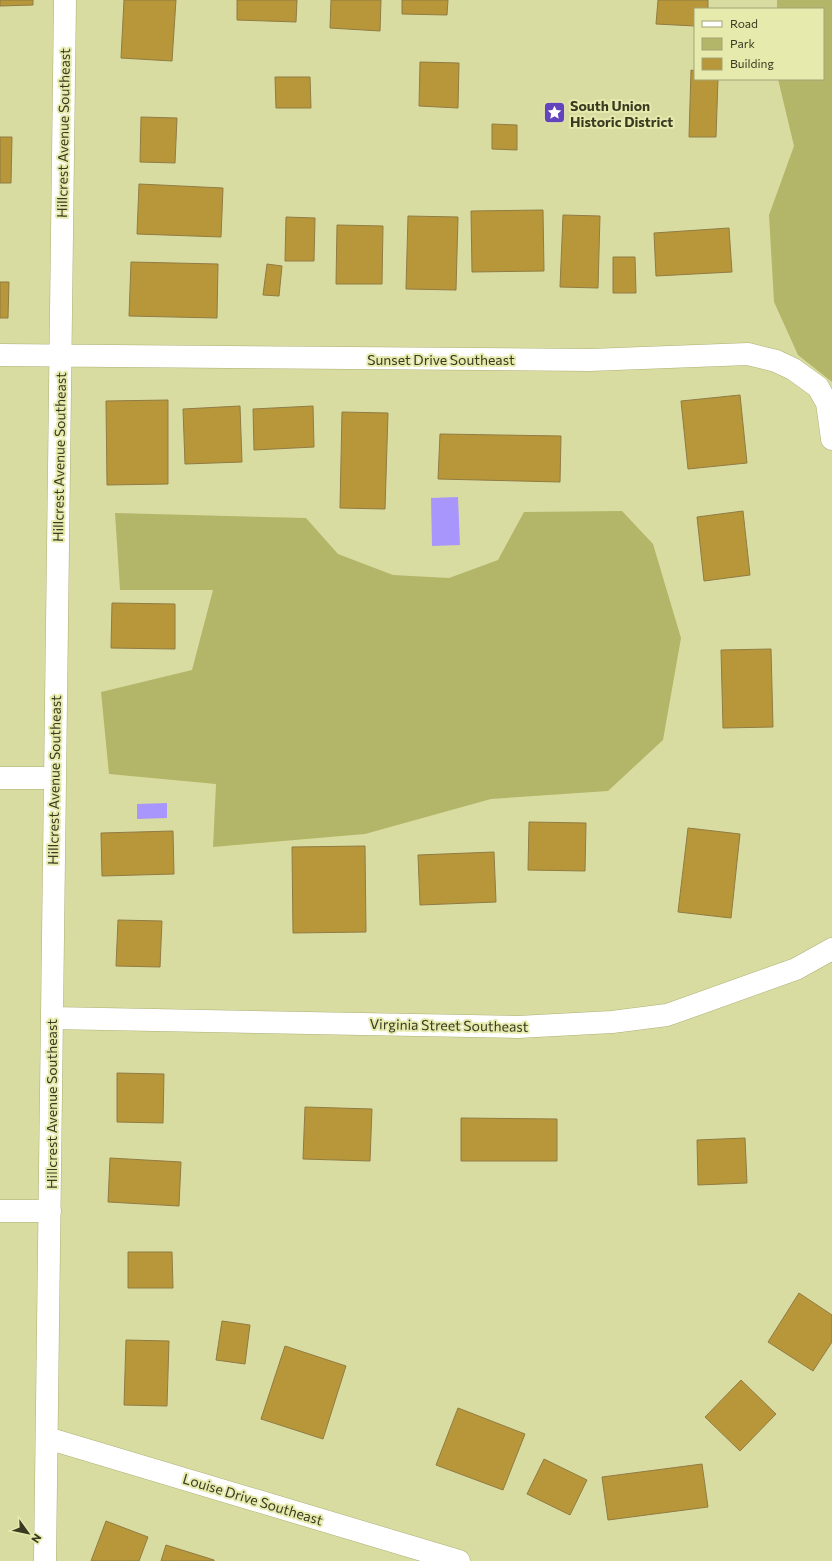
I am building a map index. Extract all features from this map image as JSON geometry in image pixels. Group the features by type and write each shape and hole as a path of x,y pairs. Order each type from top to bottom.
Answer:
{"street":[{"name":"Hillcrest Avenue Southeast","path":"45,1561 65,0"},
{"name":"Sunset Drive Southeast","path":"0,355 590,360 748,354 776,360 793,369 818,387 827,403 832,439"},
{"path":"0,778 54,778"},
{"name":"Virginia Street Southeast","path":"52,1018 518,1027 612,1022 667,1014 796,969 832,949"},
{"path":"0,1211 50,1211"},
{"name":"Louise Drive Southeast","path":"47,1438 459,1561"}],"green space":[{"path":"777,0 832,0 832,382 798,355 774,302 769,215 794,146 778,80 824,80 824,8 777,8"},
{"path":"622,511 653,544 681,638 663,740 608,791 491,799 365,834 213,847 216,784 109,774 101,692 192,670 213,590 120,590 115,513 306,518 338,554 393,575 449,578 498,560 524,512"}],"shaded area":[{"path":"458,497 460,545 432,546 431,498"},
{"path":"167,803 167,818 137,819 137,804"}],"building":[{"path":"0,0 33,0 33,5 0,6"},
{"path":"124,0 176,0 172,61 121,58"},
{"path":"237,0 297,0 296,22 237,20"},
{"path":"331,0 381,0 380,31 330,28"},
{"path":"402,0 448,0 447,15 402,14"},
{"path":"658,0 708,0 708,8 694,8 694,26 656,24"},
{"path":"420,62 459,63 458,108 419,106"},
{"path":"691,70 694,71 694,80 718,80 716,137 689,137"},
{"path":"275,77 310,77 311,108 276,108"},
{"path":"141,117 177,118 175,163 140,162"},
{"path":"492,124 517,125 517,150 492,149"},
{"path":"0,137 12,137 11,183 0,183"},
{"path":"139,184 223,188 221,237 137,234"},
{"path":"543,210 544,271 472,272 471,211"},
{"path":"563,215 600,216 598,288 560,287"},
{"path":"408,216 458,217 456,290 406,289"},
{"path":"286,217 315,218 314,261 285,261"},
{"path":"337,225 383,226 382,284 336,284"},
{"path":"729,228 732,272 656,276 654,233"},
{"path":"613,257 635,257 636,293 613,293"},
{"path":"131,262 218,264 217,318 129,316"},
{"path":"267,264 282,266 279,296 263,295"},
{"path":"0,282 9,282 8,318 0,318"},
{"path":"740,395 747,463 688,469 681,401"},
{"path":"168,400 168,484 107,485 106,401"},
{"path":"240,406 242,462 185,464 183,409"},
{"path":"313,406 314,447 254,450 253,409"},
{"path":"342,412 388,413 385,509 340,508"},
{"path":"440,434 561,436 560,482 438,479"},
{"path":"743,511 750,575 704,581 697,517"},
{"path":"112,603 175,604 175,649 111,648"},
{"path":"771,649 773,727 723,728 721,650"},
{"path":"529,822 586,823 585,871 528,870"},
{"path":"688,828 740,834 731,918 678,912"},
{"path":"173,831 174,874 102,876 101,833"},
{"path":"365,846 366,932 293,933 292,847"},
{"path":"494,852 496,902 420,905 418,855"},
{"path":"118,920 162,921 160,967 116,966"},
{"path":"117,1073 164,1074 163,1123 117,1122"},
{"path":"305,1107 372,1109 370,1161 303,1159"},
{"path":"461,1118 557,1119 557,1161 461,1161"},
{"path":"745,1138 747,1183 698,1185 697,1140"},
{"path":"110,1158 181,1162 179,1206 108,1202"},
{"path":"128,1252 172,1252 173,1288 128,1288"},
{"path":"799,1293 832,1315 832,1342 813,1371 768,1342"},
{"path":"222,1321 250,1325 245,1364 216,1360"},
{"path":"126,1340 169,1341 167,1406 124,1405"},
{"path":"285,1346 346,1366 323,1439 261,1419"},
{"path":"741,1380 776,1414 740,1451 705,1417"},
{"path":"458,1408 525,1434 503,1490 436,1465"},
{"path":"544,1459 587,1480 570,1515 527,1494"},
{"path":"702,1464 708,1507 608,1520 602,1477"},
{"path":"106,1521 148,1537 139,1561 91,1561"},
{"path":"166,1545 214,1560 214,1561 161,1561"}],"place":[{"name":"South Union Historic District","path":"555,113"}]}
